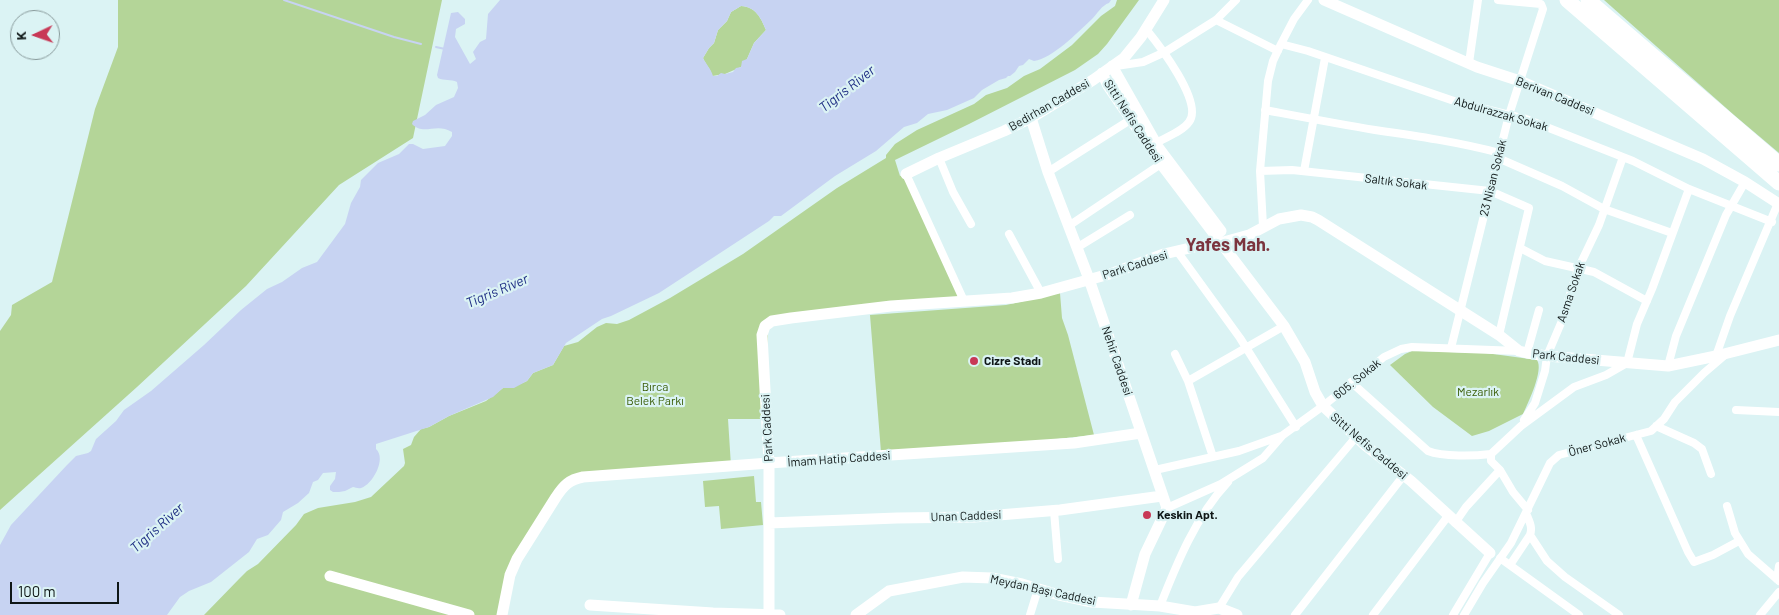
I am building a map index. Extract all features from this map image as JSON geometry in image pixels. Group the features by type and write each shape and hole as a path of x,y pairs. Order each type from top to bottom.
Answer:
{"highway":[{"path":"1567,0 1779,183"},
{"path":"1588,0 1779,164"}],"street":[{"name":"Bedirhan Caddesi","path":"906,174 938,158 1032,118 1102,73 1124,58 1146,29 1164,0"},
{"path":"1224,242 1156,143 1112,66 1144,62 1165,52 1216,20 1236,0"},
{"path":"1263,226 1260,171 1268,81 1279,47 1294,19 1308,0"},
{"name":"Berivan Caddesi","path":"1324,0 1469,64 1520,81 1703,159 1745,182 1779,204"},
{"path":"1469,64 1478,0"},
{"name":"23 Nisan Sokak","path":"1450,348 1509,115 1543,10 1541,4 1498,0"},
{"name":"Abdulrazzak Sokak","path":"1216,20 1279,47 1325,58 1457,102 1534,122 1623,157 1689,189 1772,222"},
{"path":"1146,29 1165,52 1192,103 1190,121 1184,127 1156,143"},
{"path":"1304,171 1325,58"},
{"name":"Sitti Nefis Caddesi","path":"1102,73 1130,120 1161,164 1224,242 1284,326 1305,362 1323,406 1356,437 1404,475 1451,519 1495,556"},
{"path":"1266,110 1475,146 1562,186 1604,209 1672,233"},
{"name":"Nehir Caddesi","path":"1032,118 1048,172 1078,247 1167,508"},
{"path":"1048,172 1130,120"},
{"name":"Asma Sokak","path":"1520,426 1536,403 1547,356 1578,268 1599,225 1623,157"},
{"path":"938,158 971,224"},
{"path":"1070,225 1161,164"},
{"name":"Saltık Sokak","path":"1260,171 1304,171 1490,192 1529,208 1520,248"},
{"path":"906,174 964,301"},
{"path":"1668,366 1676,336 1726,215 1745,182"},
{"path":"1351,382 1428,451 1436,454 1473,456 1491,454 1520,426 1574,387 1606,375 1627,363 1636,324 1647,301 1689,189"},
{"path":"1716,356 1730,316 1779,204"},
{"name":"Park Caddesi","path":"774,615 769,523 769,463 762,336 768,324 779,320 891,306 1012,298 1041,293 1177,251 1224,242 1249,234 1279,219 1301,215 1312,216 1523,352 1547,356 1668,366 1779,340"},
{"path":"1078,247 1130,216"},
{"path":"1009,234 1041,293"},
{"path":"1499,335 1520,248 1545,261 1594,272 1647,301"},
{"path":"1177,251 1246,348 1296,427"},
{"path":"1523,352 1539,310"},
{"path":"1188,381 1284,326"},
{"name":"605. Sokak","path":"1167,508 1221,484 1263,458 1283,436 1351,382 1384,357 1401,349 1412,347 1523,352"},
{"name":"Öner Sokak","path":"1464,615 1495,556 1511,543 1550,463 1559,455 1650,431 1664,419 1675,402 1704,372 1729,353"},
{"path":"1175,354 1188,381 1213,457"},
{"path":"1736,410 1779,412"},
{"path":"1656,426 1702,448 1711,474"},
{"name":"İmam Hatip Caddesi","path":"502,615 510,576 517,559 553,500 571,480 584,477 769,463 1074,443 1141,433"},
{"path":"1636,435 1694,562 1713,555 1740,541"},
{"path":"1155,470 1239,451 1283,436"},
{"path":"1219,608 1238,577 1356,437"},
{"path":"1491,454 1491,460 1500,470 1527,512 1532,531 1510,565"},
{"path":"1373,615 1451,519 1466,507 1500,470"},
{"path":"1295,615 1404,475"},
{"path":"1160,606 1187,544 1213,498 1235,476"},
{"name":"Unan Caddesi","path":"769,523 880,518 974,517 1054,511 1162,496"},
{"path":"1727,506 1735,533 1740,541 1754,561 1778,580"},
{"path":"1138,608 1145,554 1167,508"},
{"path":"1054,511 1058,559"},
{"path":"1530,535 1547,561 1565,577 1619,615"},
{"path":"1453,615 1495,556 1579,615"},
{"path":"1778,580 1779,566"},
{"path":"330,576 469,615"},
{"name":"Meydan Başı Caddesi","path":"856,615 889,591 963,577 992,578 1092,602 1138,608 1160,606 1191,613 1219,608 1237,615"},
{"path":"1030,615 1038,589"},
{"path":"1760,615 1779,592"},
{"path":"590,605 713,614 774,615"}],"green space":[{"path":"118,0 442,0 413,138 339,185 246,286 0,510 0,331 11,315 12,305 52,282 95,109 118,47"},
{"name":"Bırca Belek Parkı","path":"1117,0 1139,0 1098,54 1075,70 895,160 900,176 906,174 964,301 768,324 767,419 728,419 731,466 571,480 517,559 502,615 204,615 247,571 258,564 296,525 304,514 318,508 355,502 371,497 404,466 403,449 411,445 414,437 421,429 486,401 503,388 511,388 527,381 533,373 553,365 564,346 578,342 597,327 606,323 617,324 629,320 670,298 743,254 837,188 886,158 886,155 895,144 917,130 974,104 986,95 1007,88 1024,76 1040,69 1072,45 1101,16 1115,6"},
{"path":"1604,0 1779,0 1779,153 1734,115"},
{"path":"741,6 751,8 760,17 766,30 754,43 741,67 725,74 712,76 703,58 714,43 718,30 727,21 731,12"},
{"name":"Cizre Stadı","path":"1060,293 1062,318 1094,435 1029,442 881,452 870,315 1006,305"},
{"name":"Mezarlık","path":"1412,351 1486,353 1537,360 1539,365 1535,387 1523,414 1489,431 1472,436 1433,407 1390,365"},
{"path":"754,476 756,502 761,502 763,525 721,529 719,506 705,507 703,481"}],"water":[{"name":"Tigris River","path":"500,0 1111,0 1057,50 1041,59 1034,61 1029,59 1010,76 982,90 974,98 947,110 928,114 917,123 904,127 876,151 835,176 781,216 774,216 659,293 602,319 566,343 553,365 533,373 527,381 514,388 503,388 493,397 429,427 376,444 380,459 379,465 370,482 365,486 333,492 330,490 330,486 335,479 336,472 323,473 318,480 313,482 309,493 298,503 283,512 281,520 268,535 257,539 249,552 211,582 180,597 167,615 0,615 0,545 11,525 67,465 76,456 91,451 96,439 116,421 124,410 151,391 241,310 267,289 282,282 302,268 317,262 345,224 351,203 360,187 361,180 378,163 399,154 409,144 423,149 445,146 452,136 452,132 441,128 421,129 412,124 413,121 425,115 436,105 454,97 458,88 457,82 440,79 437,75 451,13 458,12 465,19 465,24 456,29 455,37 470,64 476,59 473,52 480,42 486,39 488,14","holes":["741,6 751,8 757,14 766,30 754,43 747,59 742,61 741,67 736,68 733,72 713,76 703,58 714,43 718,30 727,21 731,12"]}],"waterway":[{"path":"284,0 394,37 421,44"},
{"path":"436,47 445,49"}],"place":[{"name":"Cizre Stadı","path":"974,361"},
{"name":"Keskin Apt.","path":"1147,515"}],"district":[{"name":"Yafes Mah.","path":"1228,245"}]}
